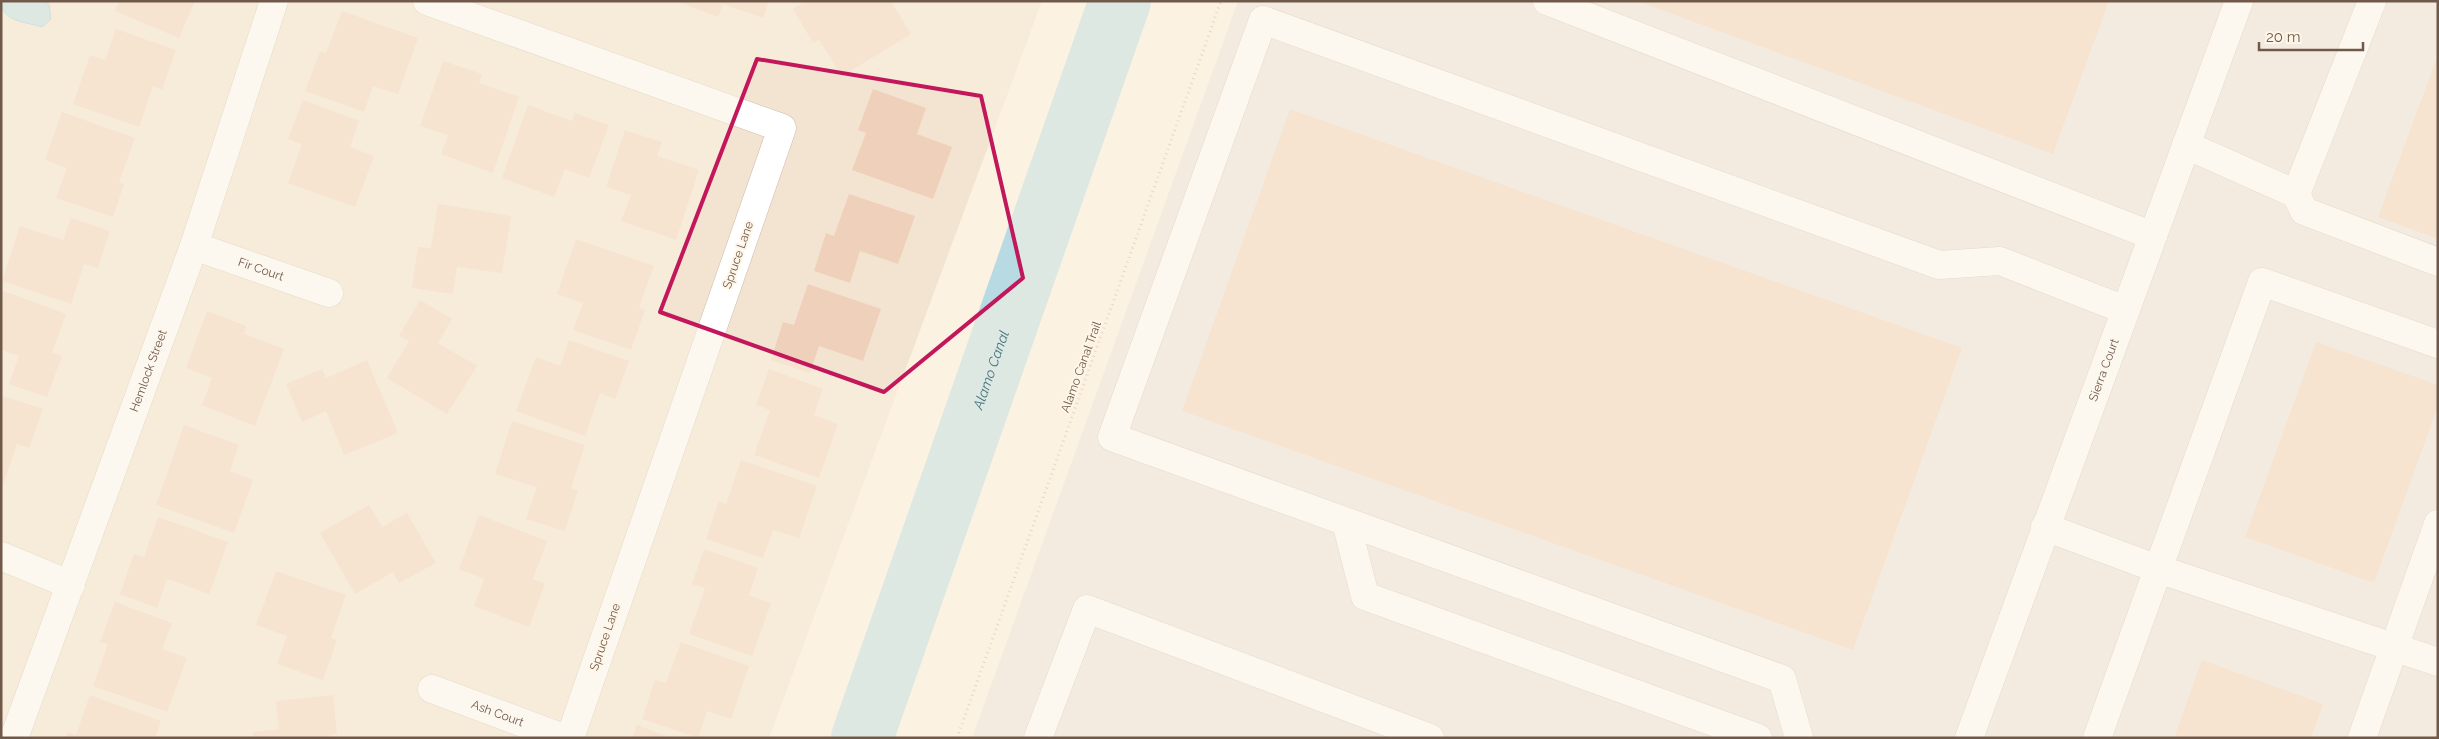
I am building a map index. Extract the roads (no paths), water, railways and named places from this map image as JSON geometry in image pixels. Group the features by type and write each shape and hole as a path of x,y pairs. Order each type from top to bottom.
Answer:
{"street":[{"name":"Hemlock Street","path":"14,738 194,246 274,1"},
{"name":"Spruce Lane","path":"427,1 782,128 570,738"},
{"path":"1547,1 2153,236"},
{"name":"Sierra Court","path":"1969,738 2239,1"},
{"path":"2296,194 2372,1"},
{"path":"1799,738 1782,679 1112,437 1263,20 1939,265 2000,261 2125,310"},
{"path":"2186,145 2296,194 2304,211 2438,262"},
{"name":"Fir Court","path":"194,246 329,293"},
{"path":"2097,738 2262,282 2438,344"},
{"path":"1346,522 1365,596 1758,738"},
{"path":"2362,738 2438,524"},
{"path":"2046,527 2158,569 2438,662"},
{"path":"1,556 71,585"},
{"path":"1038,738 1088,609 1430,738"},
{"name":"Ash Court","path":"432,689 564,738"}],"water":[{"path":"1,1 42,1 49,4 51,19 42,27 16,20 5,13"}],"waterway":[{"name":"Alamo Canal","path":"862,738 1120,1"}]}
